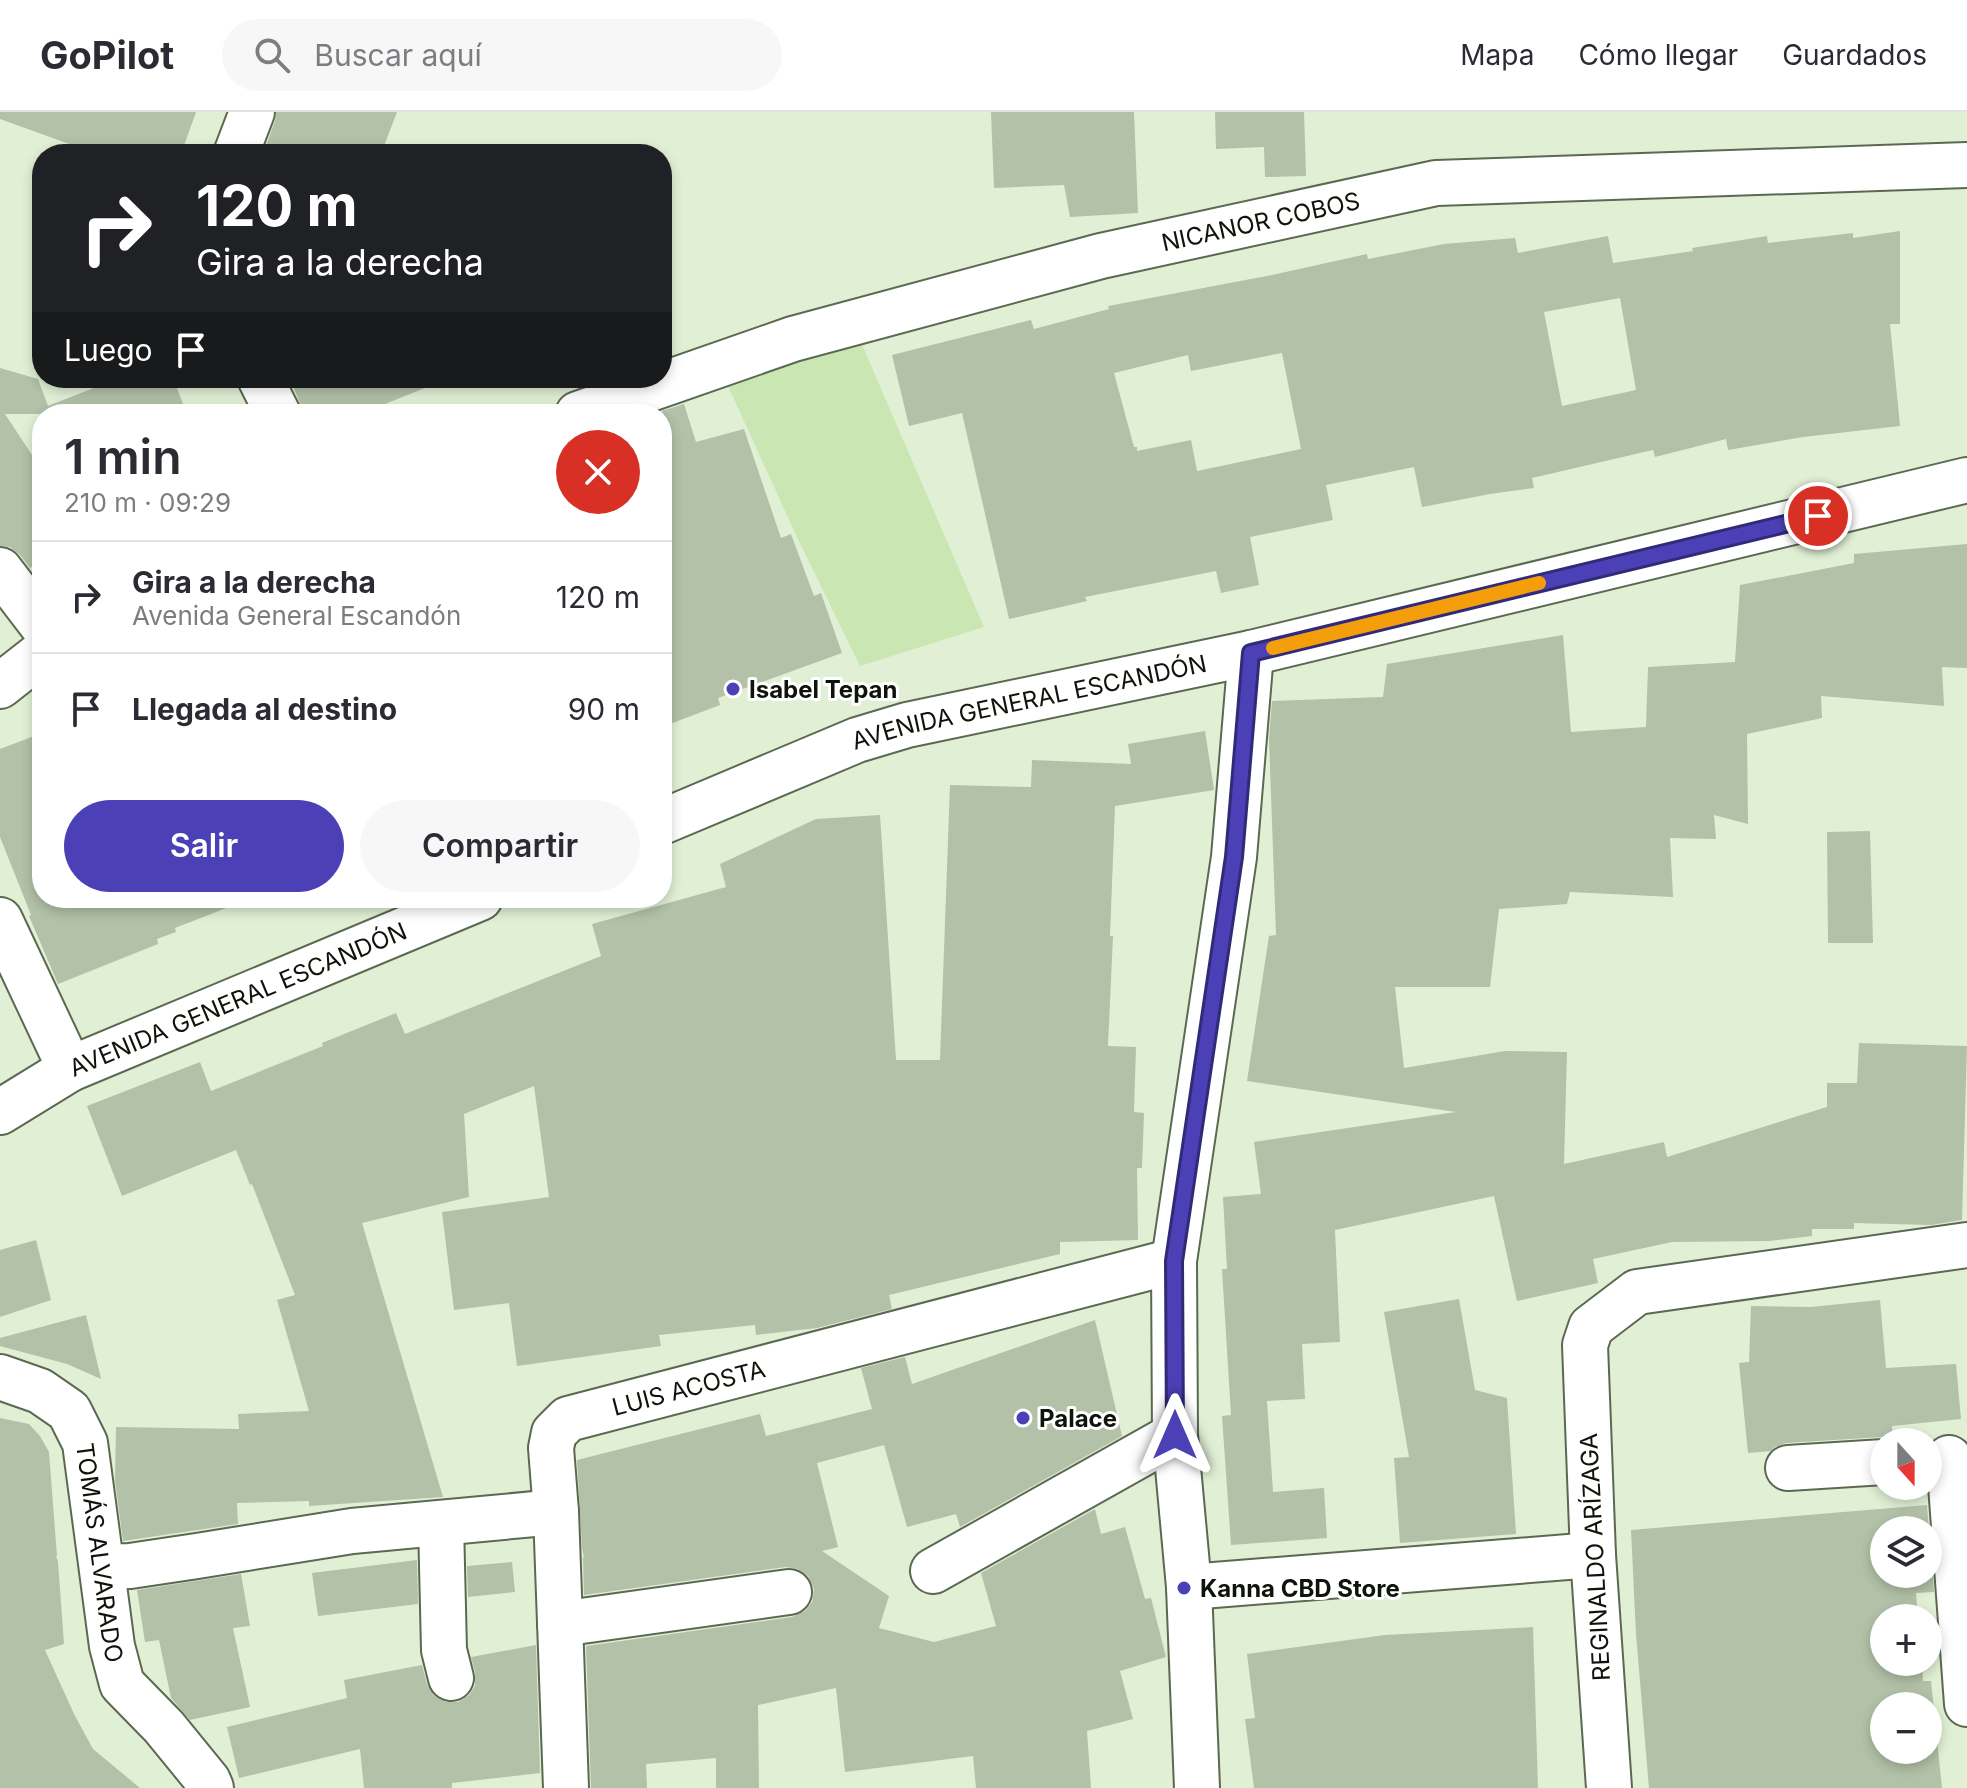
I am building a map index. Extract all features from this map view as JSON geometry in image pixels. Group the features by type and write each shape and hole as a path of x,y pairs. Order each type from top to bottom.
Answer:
{"street":[{"path":"240,144 252,112"},
{"name":"NICANOR COBOS","path":"672,381 793,339 1039,272 1436,183 1967,165"},
{"name":"NICANOR COBOS","path":"607,404 653,388"},
{"name":"AVENIDA GENERAL ESCANDÓN","path":"672,818 857,740 907,725 1251,653 1967,480"},
{"path":"0,570 32,612"},
{"path":"1197,1788 1189,1587 1175,1435 1174,1261 1234,857 1251,653"},
{"path":"0,686 32,661"},
{"name":"AVENIDA GENERAL ESCANDÓN","path":"0,1112 70,1069 456,908"},
{"path":"0,920 70,1069"},
{"name":"REGINALDO ARÍZAGA","path":"1609,1788 1593,1555 1585,1345 1591,1327 1637,1292 1967,1245"},
{"name":"LUIS ACOSTA","path":"566,1788 551,1448 554,1433 568,1419 1174,1261"},
{"name":"TOMÁS ALVARADO","path":"0,1377 40,1391 69,1411 85,1443 112,1646 122,1684 164,1727 211,1788"},
{"path":"933,1571 1175,1435"},
{"path":"1948,1458 1967,1704"},
{"path":"1788,1468 1870,1463"},
{"path":"103,1567 197,1556 352,1531 556,1512"},
{"path":"441,1523 444,1650 451,1678"},
{"path":"1189,1587 1593,1555"},
{"path":"560,1624 789,1592"}],"green space":[{"path":"860,340 984,627 860,666 727,384"}],"building":[{"path":"0,112 196,112 185,144 69,144 0,119"},
{"path":"276,112 397,112 385,144 267,144"},
{"path":"991,112 1134,112 1138,213 1070,217 1064,185 994,188"},
{"path":"1215,112 1304,112 1306,176 1265,177 1264,147 1216,149"},
{"path":"1900,231 1900,324 1890,324 1900,426 1803,437 1728,450 1726,439 1655,457 1653,450 1532,478 1534,488 1422,507 1414,467 1326,485 1333,520 1250,537 1259,585 1221,593 1216,571 1085,597 1087,601 1009,619 962,413 909,426 892,355 1031,320 1034,329 1109,309 1108,306 1367,254 1368,259 1444,244 1515,238 1518,253 1608,236 1613,263 1767,236 1768,243 1853,233 1853,238","holes":["1620,298 1636,390 1562,406 1544,312","1282,353 1301,449 1197,471 1191,440 1137,451 1134,447 1114,373 1188,355 1191,371"]},
{"path":"0,368 32,377 32,388 41,388 47,404 32,404 32,414 5,414 32,455 32,567 10,547 0,546"},
{"path":"94,388 177,388 183,404 53,404"},
{"path":"294,388 425,388 385,404 300,404"},
{"path":"684,404 696,442 744,429 781,538 791,534 814,596 821,593 842,653 718,698 720,705 672,723 672,408"},
{"path":"1967,544 1967,668 1942,667 1944,706 1821,696 1822,718 1747,734 1748,824 1714,815 1716,839 1670,838 1673,897 1570,892 1567,904 1499,909 1490,987 1395,987 1404,1068 1505,1051 1567,1052 1564,1164 1664,1142 1667,1157 1827,1107 1827,1083 1857,1083 1859,1043 1967,1046 1962,1220 1931,1225 1854,1223 1854,1229 1812,1229 1812,1236 1769,1241 1672,1242 1593,1259 1598,1283 1517,1301 1494,1196 1335,1230 1340,1342 1302,1344 1305,1399 1267,1401 1273,1492 1324,1488 1327,1538 1231,1545 1222,1416 1231,1415 1222,1269 1227,1269 1223,1197 1261,1194 1254,1142 1456,1112 1247,1081 1269,936 1276,935 1269,738 1272,701 1383,697 1387,664 1563,635 1571,732 1646,727 1648,667 1735,662 1740,585 1854,563 1854,554"},
{"path":"1205,731 1214,790 1115,806 1108,1046 1136,1047 1134,1112 1144,1113 1142,1168 1137,1168 1138,1240 1060,1242 1060,1254 889,1295 892,1309 817,1328 756,1335 755,1325 659,1335 661,1346 517,1366 509,1303 454,1310 442,1212 549,1197 534,1086 464,1114 469,1197 362,1223 443,1497 309,1506 309,1501 237,1503 238,1524 123,1541 115,1481 116,1427 239,1429 238,1414 309,1411 277,1300 295,1295 236,1150 122,1196 87,1106 200,1062 211,1091 396,1013 405,1034 601,956 592,924 650,908 672,908 672,902 726,887 720,864 816,819 880,815 896,1060 940,1060 950,785 1031,787 1032,760 1131,764 1128,744"},
{"path":"32,737 32,908 226,908 175,928 176,932 157,939 158,944 58,984 0,837 0,749"},
{"path":"1870,831 1873,943 1828,943 1827,832"},
{"path":"36,1240 51,1300 0,1317 0,1250"},
{"path":"1459,1299 1475,1390 1507,1398 1516,1534 1400,1543 1394,1458 1409,1457 1384,1312"},
{"path":"1880,1300 1886,1368 1956,1364 1961,1419 1870,1428 1870,1438 1786,1443 1771,1451 1748,1453 1739,1363 1749,1362 1751,1306 1811,1307"},
{"path":"86,1315 101,1379 67,1364 0,1346 0,1338"},
{"path":"1095,1320 1122,1436 960,1527 956,1514 907,1527 884,1445 817,1463 838,1547 822,1551 889,1596 879,1628 934,1642 996,1626 981,1573 1095,1509 1101,1534 1125,1527 1145,1599 1151,1598 1166,1657 1120,1671 1133,1719 1087,1731 1091,1788 976,1788 973,1756 845,1772 836,1688 758,1705 759,1788 716,1788 716,1758 646,1764 647,1788 591,1788 586,1646 792,1617 805,1611 812,1602 814,1589 808,1576 798,1569 786,1567 584,1595 577,1460 760,1414 766,1436 872,1409 861,1368 905,1357 912,1384"},
{"path":"0,1418 29,1424 49,1452 64,1644 45,1650 93,1749 140,1788 0,1788"},
{"path":"1927,1505 1928,1516 1870,1516 1870,1588 1934,1588 1934,1592 1916,1593 1917,1604 1870,1604 1870,1676 1923,1676 1923,1681 1931,1681 1932,1692 1870,1692 1870,1764 1940,1764 1942,1788 1649,1788 1631,1530"},
{"path":"417,1560 418,1604 318,1616 312,1573"},
{"path":"512,1562 515,1592 468,1597 467,1566"},
{"path":"241,1574 250,1626 233,1628 250,1707 190,1720 171,1698 159,1640 145,1642 137,1590"},
{"path":"1533,1627 1538,1788 1254,1788 1245,1719 1255,1718 1247,1654 1385,1635"},
{"path":"536,1645 540,1773 452,1783 452,1788 364,1788 360,1749 239,1778 227,1727 347,1698 344,1680 422,1665 434,1696 445,1702 458,1702 469,1695 475,1686 471,1657"}],"slow traffic":[{"path":"1273,648 1539,583"}],"place":[{"name":"Isabel Tepan","path":"733,689"},
{"name":"Palace","path":"1023,1418"},
{"name":"Kanna CBD Store","path":"1184,1588"}],"route":[{"path":"1175,1435 1174,1261 1234,857 1251,653 1818,516"}]}
